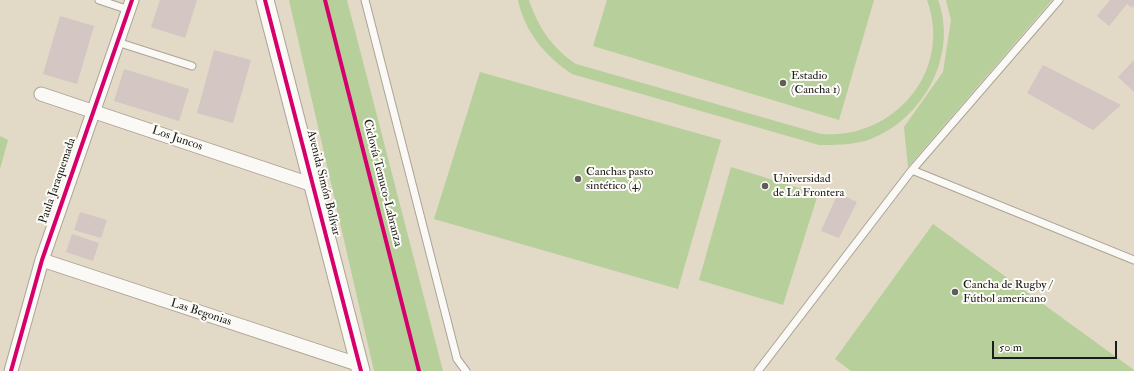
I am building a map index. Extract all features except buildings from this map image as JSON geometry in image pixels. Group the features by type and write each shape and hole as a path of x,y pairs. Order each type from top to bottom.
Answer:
{"street":[{"name":"Avenida Simón Bolívar","path":"265,0 360,369"},
{"name":"Paula Jaraquemada","path":"11,371 42,260 130,5"},
{"name":"Los Juncos","path":"41,94 313,185"},
{"name":"Las Begonias","path":"42,260 360,369"}],"lane":[{"path":"98,0 130,5"},
{"path":"365,0 457,359 466,371"},
{"path":"758,371 912,170 1059,0"},
{"path":"117,42 192,66"},
{"path":"912,170 1134,260"}],"green space":[{"path":"289,0 347,0 443,371 374,371"},
{"path":"518,0 529,0 541,28 553,44 567,58 576,64 821,134 848,133 872,126 893,113 911,96 924,75 932,52 933,26 927,0 938,0 943,22 943,44 939,65 930,85 918,104 903,119 885,132 865,141 837,145 819,145 572,74 545,51 531,33 521,12"},
{"name":"Estadio (Cancha 1)","path":"607,0 874,0 839,120 593,46"},
{"path":"946,0 1052,0 908,167 904,127 943,72 951,20"},
{"name":"Canchas pasto sintético (4)","path":"480,72 721,140 678,289 434,219"},
{"path":"0,136 8,140 0,169"},
{"path":"731,167 818,194 783,305 699,280"},
{"name":"Cancha de Rugby / Fútbol americano","path":"933,224 1134,371 851,371 835,359"}],"cycle path":[{"path":"11,371 42,260 132,0"},
{"path":"265,0 361,371"},
{"name":"Ciclovía Temuco-Labranza","path":"325,0 419,371"}],"place":[{"name":"Estadio (Cancha 1)","path":"783,83"},
{"name":"Canchas pasto sintético (4)","path":"578,179"},
{"name":"Universidad de La Frontera","path":"765,186"},
{"name":"Cancha de Rugby / Fútbol americano","path":"955,292"}]}
